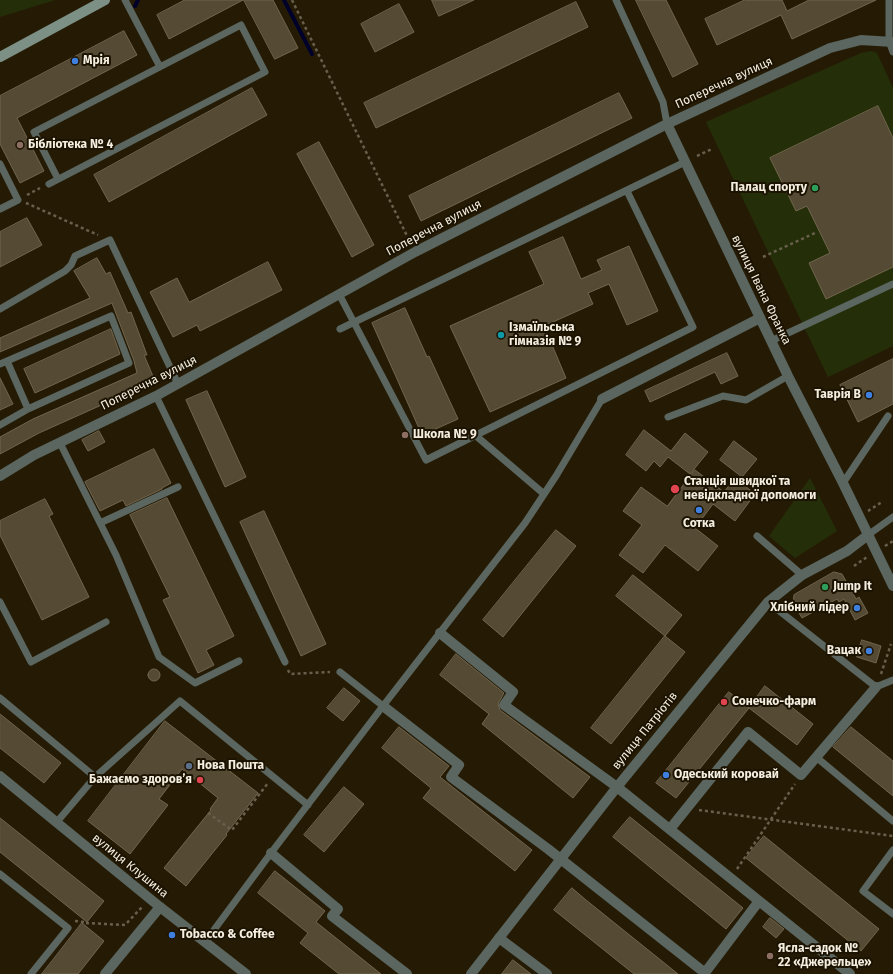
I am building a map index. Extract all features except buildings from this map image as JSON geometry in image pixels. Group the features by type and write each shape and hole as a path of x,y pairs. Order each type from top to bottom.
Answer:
{"main road":[{"path":"0,57 105,0"}],"street":[{"name":"Поперечна вулиця","path":"0,476 34,455 156,396 415,252 667,124 830,48 861,40 891,42"},
{"name":"вулиця Івана Франка","path":"667,124 788,376 893,586"},
{"path":"602,399 760,318"},
{"name":"вулиця Патріотів","path":"471,974 617,787 768,602 802,575 847,551 868,535"},
{"path":"440,633 513,692 504,705 617,787 850,974"},
{"path":"670,830 748,732 801,775 876,687"},
{"path":"383,706 459,765 451,777 561,860 705,973 759,901"},
{"name":"вулиця Клушина","path":"0,776 149,899 246,974"},
{"path":"271,854 338,909 332,916 407,974"},
{"path":"105,974 160,907"},
{"path":"499,938 546,974"}],"lane":[{"path":"125,0 160,67"},
{"name":"вулиця Івана Франка","path":"616,0 663,102 667,124"},
{"path":"889,0 891,42 893,52"},
{"path":"50,184 265,72 241,25 34,132 58,179"},
{"path":"340,329 685,162"},
{"path":"0,164 18,200 0,209"},
{"path":"339,294 426,460 693,326 627,190"},
{"path":"0,309 65,271 71,265 75,256 110,240 178,384"},
{"path":"771,341 893,284"},
{"path":"0,425 28,409 129,363 111,316 3,362 28,409"},
{"path":"668,417 722,396 746,400 788,376"},
{"path":"156,396 284,662"},
{"path":"205,942 383,706 526,523 602,399"},
{"path":"842,483 888,416"},
{"path":"475,435 544,494"},
{"path":"60,443 116,555 159,657 195,683 239,661"},
{"path":"100,523 178,487"},
{"path":"868,535 893,517"},
{"path":"757,536 802,575"},
{"path":"0,602 31,662 106,622"},
{"path":"768,602 876,687 893,680"},
{"path":"340,672 383,706"},
{"path":"0,698 95,777"},
{"path":"56,822 95,777 180,701 308,805"},
{"path":"816,757 893,821"},
{"path":"893,850 863,890 893,914"},
{"path":"0,874 68,928 31,974"}],"path":[{"path":"292,0 415,252"},
{"path":"698,156 712,149"},
{"path":"18,200 50,184"},
{"path":"18,200 110,240"},
{"path":"763,257 815,232"},
{"path":"867,511 882,502"},
{"path":"884,547 893,541"},
{"path":"854,566 870,556"},
{"path":"876,687 891,644"},
{"path":"284,662 290,674 340,672"},
{"path":"731,878 801,775"},
{"path":"208,813 232,830 273,777"},
{"path":"686,809 893,836"},
{"path":"86,923 125,925 149,899"}],"green space":[{"path":"0,0 55,0 0,17"},
{"name":"Палац спорту","path":"871,51 877,53 893,88 893,346 828,377 706,122 861,53"},
{"path":"810,478 837,531 795,558 769,536"}],"waterway":[{"path":"135,6 138,0"},
{"path":"284,0 312,54"}],"place":[{"name":"Мрія","path":"75,61"},
{"name":"Бібліотека № 4","path":"20,145"},
{"name":"Палац спорту","path":"815,188"},
{"name":"Ізмаїльська гімназія № 9","path":"501,335"},
{"name":"Таврія В","path":"869,395"},
{"name":"Школа № 9","path":"405,435"},
{"name":"Станція швидкої та невідкладної допомоги","path":"675,489"},
{"name":"Сотка","path":"699,510"},
{"name":"Jump It","path":"825,587"},
{"name":"Хлібний лідер","path":"857,608"},
{"name":"Вацак","path":"869,651"},
{"name":"Сонечко-фарм","path":"724,702"},
{"name":"Нова Пошта","path":"189,766"},
{"name":"Одеський коровай","path":"666,775"},
{"name":"Бажаємо здоровʼя","path":"200,780"},
{"name":"Tobacco & Coffee","path":"172,935"},
{"name":"Ясла-садок № 22 «Джерельце»","path":"770,956"}]}
